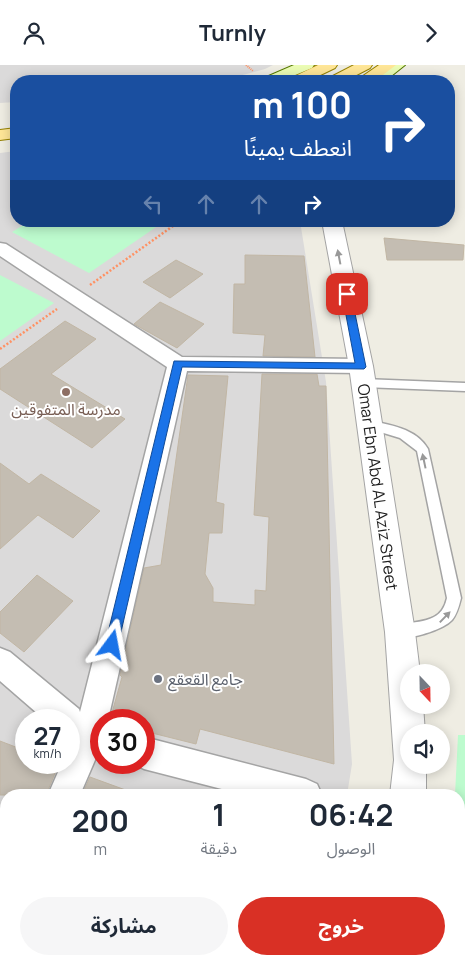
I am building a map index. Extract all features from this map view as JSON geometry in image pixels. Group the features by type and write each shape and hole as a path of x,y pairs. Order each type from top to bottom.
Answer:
{"main road":[{"path":"283,75 306,65"},
{"path":"309,75 330,65"},
{"path":"346,75 365,65"},
{"path":"374,75 389,65"},
{"path":"384,75 398,65"}],"street":[{"name":"Omar Ebn Abd AL Aziz Street","path":"333,227 362,375 400,632 407,724"},
{"path":"0,248 178,364 362,375"},
{"path":"66,789 178,364"},
{"path":"0,662 82,730"},
{"path":"155,756 283,789"},
{"path":"408,789 409,774"}],"lane":[{"path":"362,375 465,387"},
{"path":"368,424 405,434 412,438 422,449 454,598 450,613 439,624 400,632"}],"shaded area":[{"path":"0,65 273,65 242,75 10,75 10,102 0,103"},
{"path":"10,152 10,227 301,227 326,382 352,764 348,789 0,789 0,153"}],"green space":[{"path":"20,227 156,227 89,273 12,232"},
{"path":"0,275 54,303 0,341"},
{"path":"458,735 465,735 465,789 455,789"}],"building":[{"path":"384,238 464,245 463,260 387,260"},
{"path":"245,255 304,256 315,357 263,356 265,335 233,333 234,284 245,284"},
{"path":"176,260 203,274 170,298 143,282"},
{"path":"160,302 204,324 177,348 134,324"},
{"path":"65,321 96,339 51,374 125,419 92,448 0,389 0,369"},
{"path":"262,374 317,374 319,386 326,386 334,764 200,729 196,744 155,734 155,709 113,709 122,677 120,675 144,568 161,565 188,375 228,376 216,502 224,504 222,533 209,533 205,574 213,588 213,602 255,605 255,590 266,591 269,517 254,515"},
{"path":"0,463 29,484 41,474 100,511 73,538 38,515 0,549"},
{"path":"37,575 73,601 24,652 0,633 0,612"},
{"path":"0,741 15,747 15,774 55,774 48,789 0,789"},
{"path":"90,777 123,789 85,789"}],"place":[{"name":"مدرسة المتفوقين","path":"66,392"},
{"name":"جامع القعقع","path":"158,679"}],"route":[{"path":"112,645 178,364 361,367 347,294"}]}
